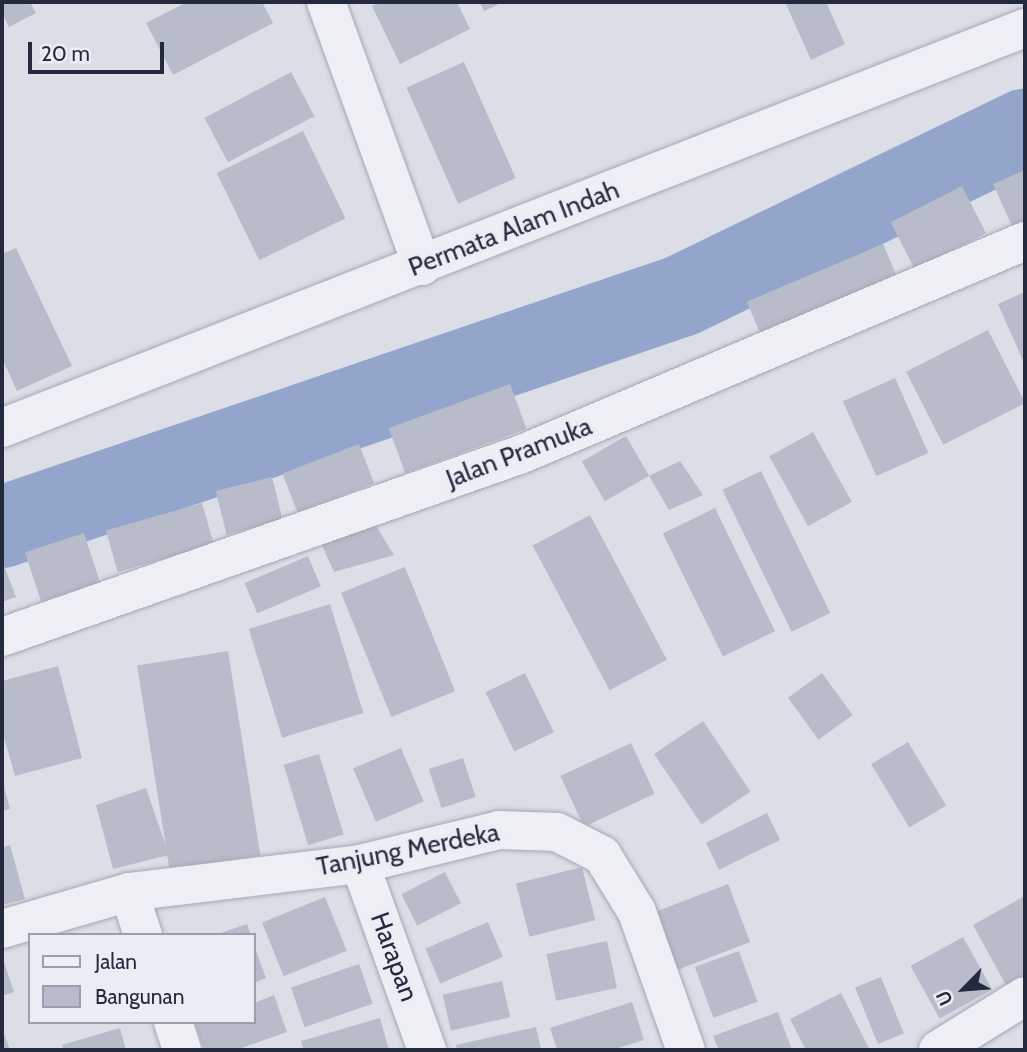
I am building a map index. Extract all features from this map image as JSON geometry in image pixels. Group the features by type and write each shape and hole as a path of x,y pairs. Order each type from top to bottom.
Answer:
{"street":[{"path":"326,2 422,266"},
{"name":"Permata Alam Indah","path":"2,428 1025,28"},
{"name":"Jalan Pramuka","path":"2,637 522,454 1025,241"},
{"name":"Tanjung Merdeka","path":"2,929 129,892 360,864 499,830 557,832 603,855 637,912 687,1050"},
{"name":"Harapan","path":"360,864 427,1050"},
{"path":"129,892 142,933"},
{"path":"938,1050 1025,996"},
{"path":"174,1024 182,1050"}],"building":[{"path":"2,2 30,2 36,13 9,27 2,13"},
{"path":"187,2 262,2 273,23 173,75 146,23"},
{"path":"381,2 457,2 470,29 400,64 372,6"},
{"path":"480,2 504,2 484,11"},
{"path":"785,2 826,2 845,44 811,60"},
{"path":"464,62 516,178 458,204 406,88"},
{"path":"291,72 314,116 228,162 204,118"},
{"path":"303,131 346,218 259,260 217,173"},
{"path":"1025,170 1025,222 1013,228 993,184"},
{"path":"962,186 986,233 915,270 891,222"},
{"path":"883,244 900,284 764,341 747,302"},
{"path":"16,248 72,366 17,391 2,358 2,254"},
{"path":"1025,292 1025,365 998,304"},
{"path":"988,330 1025,403 943,445 906,372"},
{"path":"895,378 928,453 876,476 843,401"},
{"path":"510,384 526,429 405,473 389,428"},
{"path":"813,432 852,502 808,526 769,456"},
{"path":"626,436 649,476 605,501 582,461"},
{"path":"359,444 374,483 297,513 282,473"},
{"path":"680,461 703,495 669,510 649,476"},
{"path":"761,471 830,613 792,632 722,490"},
{"path":"272,477 283,521 227,535 216,491"},
{"path":"202,503 214,544 118,572 106,531"},
{"path":"715,508 775,631 723,657 663,533"},
{"path":"590,515 667,660 610,690 533,546"},
{"path":"376,526 394,555 334,572 321,543"},
{"path":"84,533 100,582 41,602 25,552"},
{"path":"308,556 321,586 257,613 244,583"},
{"path":"2,560 16,597 2,602"},
{"path":"405,567 455,691 391,717 341,593"},
{"path":"330,604 363,713 282,738 249,629"},
{"path":"228,651 260,855 170,870 137,665"},
{"path":"58,666 82,758 15,776 2,730 2,681"},
{"path":"525,673 554,732 514,752 485,692"},
{"path":"822,673 853,715 819,740 788,698"},
{"path":"703,721 751,791 702,824 654,754"},
{"path":"908,742 946,805 909,828 871,764"},
{"path":"631,743 655,794 584,827 560,776"},
{"path":"401,748 424,801 376,822 353,768"},
{"path":"319,754 344,834 308,845 284,765"},
{"path":"463,758 476,797 441,808 429,769"},
{"path":"2,779 10,809 2,811"},
{"path":"146,788 169,855 113,869 96,805"},
{"path":"767,813 780,840 719,870 706,843"},
{"path":"10,845 25,899 2,905 2,848"},
{"path":"582,867 595,920 529,937 516,883"},
{"path":"445,872 461,903 417,925 401,894"},
{"path":"728,884 750,942 675,971 652,913"},
{"path":"325,897 347,951 284,976 262,922"},
{"path":"1023,897 1025,977 1007,987 973,925"},
{"path":"488,922 503,957 440,984 425,949"},
{"path":"247,924 250,933 221,933"},
{"path":"963,937 992,989 940,1019 911,966"},
{"path":"607,941 617,988 556,1001 546,954"},
{"path":"256,950 266,978 256,982"},
{"path":"739,951 757,1002 713,1018 695,967"},
{"path":"2,956 14,992 2,996"},
{"path":"359,964 373,1004 305,1027 291,987"},
{"path":"881,977 904,1034 878,1044 855,987"},
{"path":"502,981 510,1017 451,1031 443,995"},
{"path":"841,993 870,1050 806,1050 790,1019"},
{"path":"274,995 287,1032 236,1050 204,1050 195,1024 256,1024 256,1002"},
{"path":"632,1002 644,1040 612,1050 557,1050 550,1028"},
{"path":"778,1012 792,1050 719,1050 713,1036"},
{"path":"380,1018 389,1050 304,1050 301,1041"},
{"path":"536,1027 541,1050 457,1050 456,1045"},
{"path":"2,1028 10,1050 2,1050"},
{"path":"120,1028 126,1050 64,1050 62,1045"}],"waterway":[{"path":"2,527 681,296 1025,130"}]}
